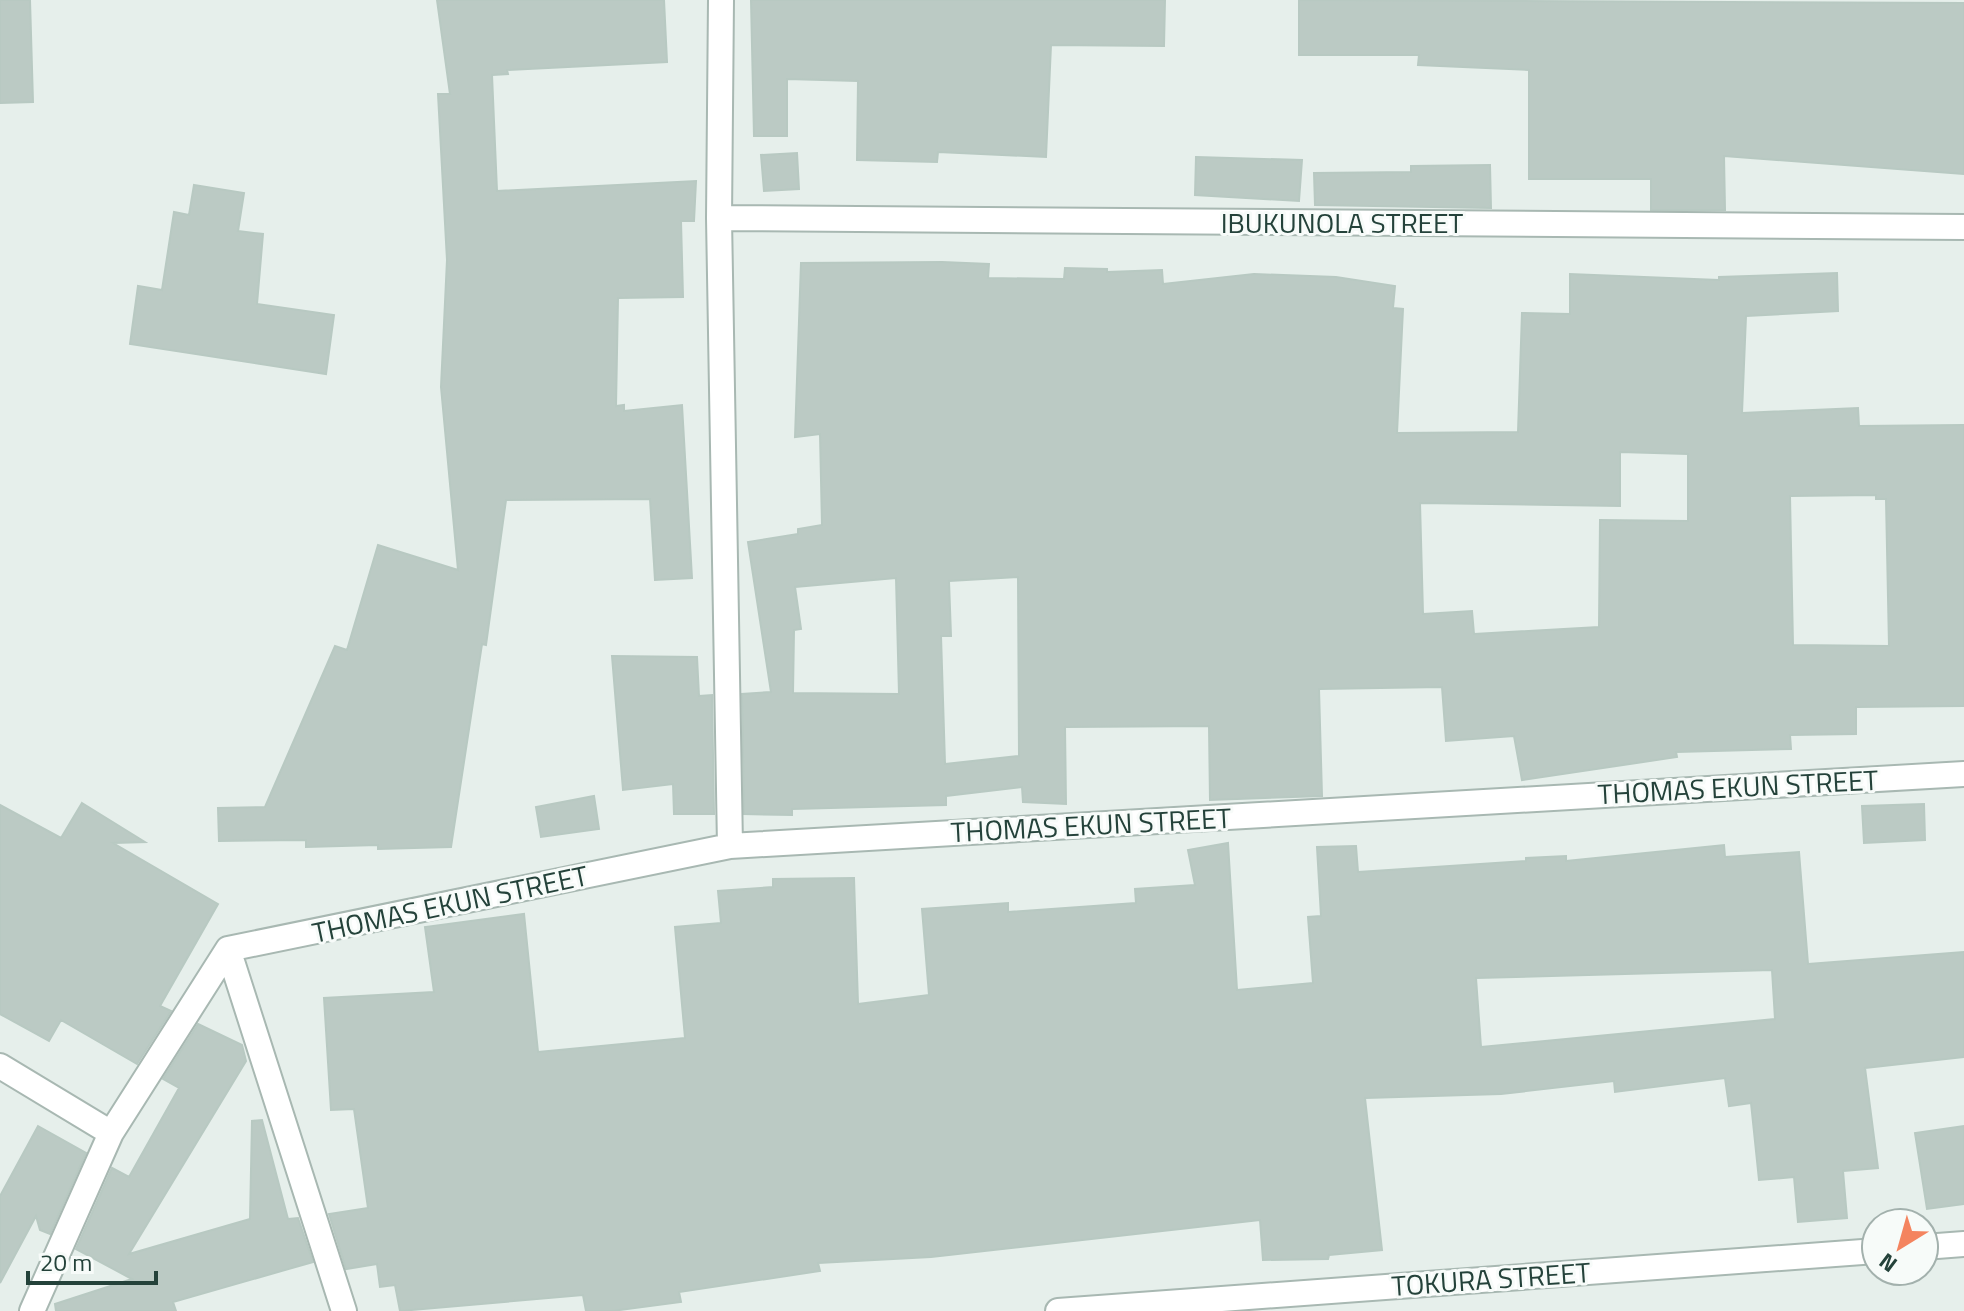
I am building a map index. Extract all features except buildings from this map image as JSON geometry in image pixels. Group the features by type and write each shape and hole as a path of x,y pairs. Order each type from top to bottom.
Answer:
{"street":[{"path":"721,0 719,218 730,846"},
{"name":"IBUKUNOLA STREET","path":"719,218 1964,227"},
{"name":"THOMAS EKUN STREET","path":"228,949 730,846 1964,774"},
{"path":"32,1311 111,1133 228,949"},
{"path":"228,949 344,1311"},
{"path":"0,1066 111,1133"},
{"path":"1940,1246 1964,1244"},
{"name":"TOKURA STREET","path":"1058,1311 1860,1252"}]}
